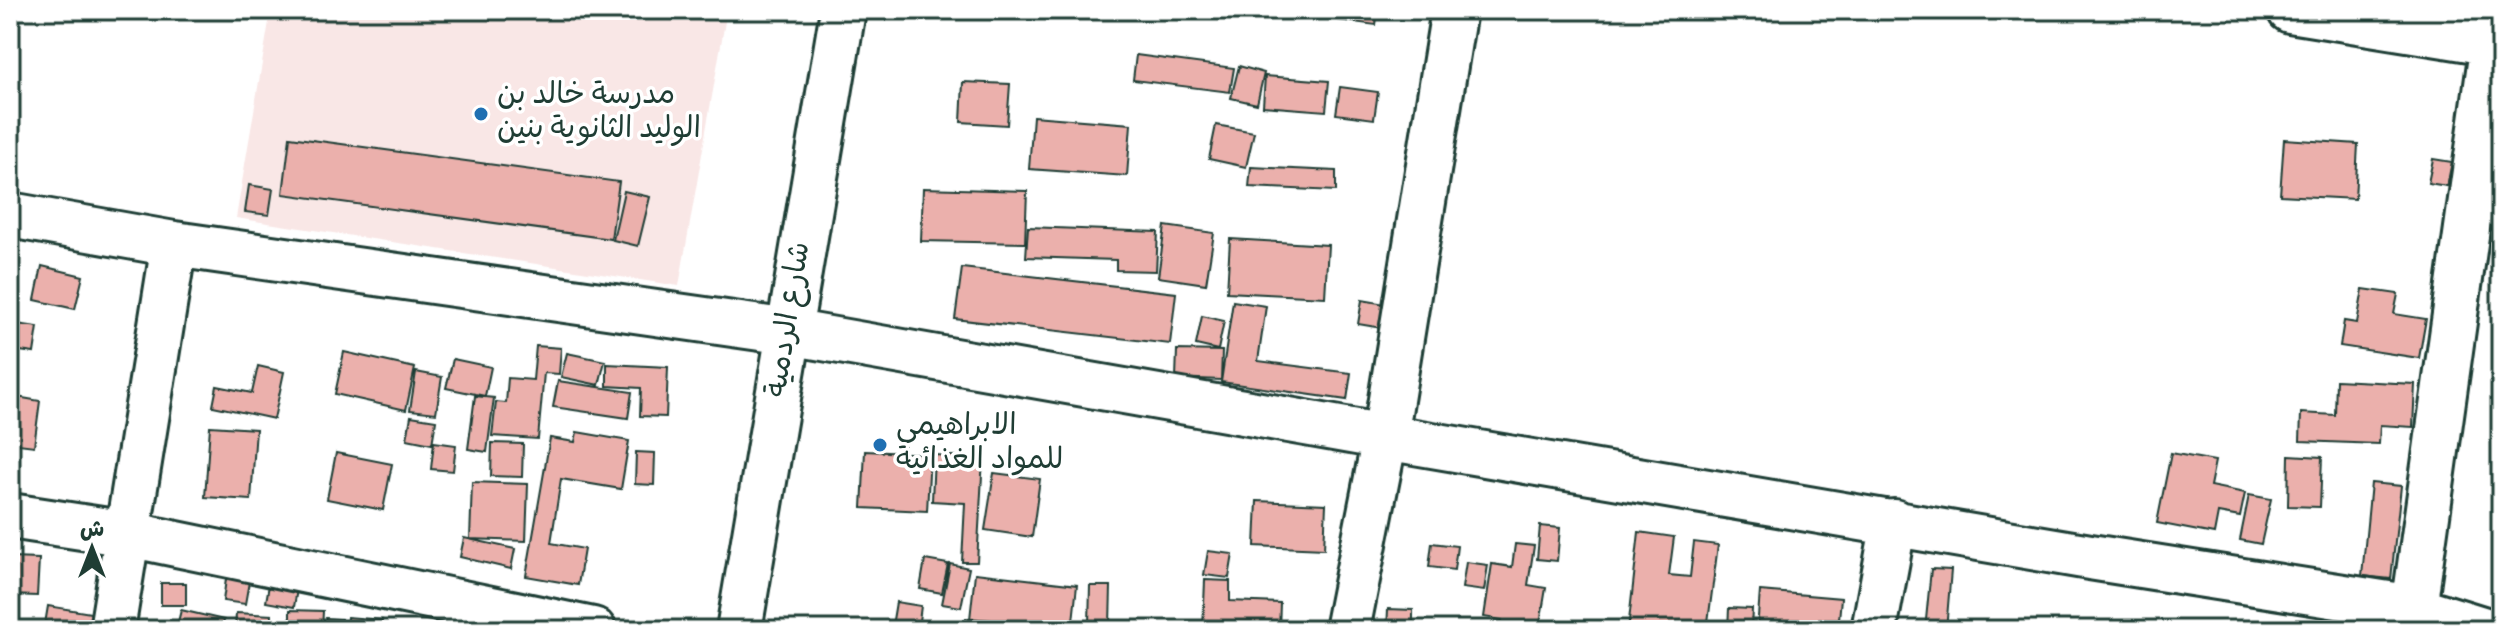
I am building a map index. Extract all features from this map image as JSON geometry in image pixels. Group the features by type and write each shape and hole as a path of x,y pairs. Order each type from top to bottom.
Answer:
{"street":[{"name":"شارع الردمية","path":"739,630 843,10"},
{"path":"1347,630 1385,437 1454,10"},
{"path":"2290,10 2497,43 2413,619"},
{"path":"10,215 174,244 789,332 1385,437 1894,522 2485,630"},
{"path":"112,630 174,244"},
{"path":"10,516 128,534 593,630"},
{"path":"1874,630 1894,522"}],"shaded area":[{"name":"مدرسة خالد بن الوليد الثانوية بنين","path":"271,10 727,10 679,286 236,218"}],"building":[{"path":"1199,10 1234,10 1234,17 1199,17"},
{"path":"1330,10 1378,10 1376,25 1329,19"},
{"path":"1136,55 1234,68 1230,92 1133,80"},
{"path":"1239,66 1264,73 1257,104 1231,98"},
{"path":"1265,76 1329,81 1326,111 1263,106"},
{"path":"963,82 1010,84 1007,125 961,122"},
{"path":"1340,87 1378,92 1374,119 1336,114"},
{"path":"1033,116 1131,124 1127,176 1029,169"},
{"path":"1216,125 1254,132 1246,167 1209,159"},
{"path":"290,137 619,182 611,239 283,194"},
{"path":"2284,139 2358,144 2355,199 2280,195"},
{"path":"2433,159 2452,162 2447,186 2428,183"},
{"path":"1251,167 1336,171 1336,191 1249,187"},
{"path":"249,185 273,189 269,215 245,212"},
{"path":"923,188 1027,191 1025,243 921,241"},
{"path":"624,191 650,197 638,246 613,240"},
{"path":"1165,226 1214,233 1206,284 1158,277"},
{"path":"1028,227 1158,232 1156,271 1116,270 1116,260 1026,257"},
{"path":"1230,239 1328,245 1325,297 1227,292"},
{"path":"42,266 83,276 75,309 35,300"},
{"path":"962,268 1176,293 1170,344 955,319"},
{"path":"2363,289 2398,294 2394,314 2426,319 2419,358 2340,346 2344,321 2357,323"},
{"path":"1362,300 1391,305 1388,329 1358,324"},
{"path":"1233,301 1266,306 1258,361 1351,373 1347,400 1221,382"},
{"path":"1202,316 1224,321 1218,350 1196,345"},
{"path":"17,324 38,327 34,353 13,350"},
{"path":"536,346 561,348 559,374 544,373 538,439 492,436 496,402 506,403 508,378 533,380"},
{"path":"1177,350 1222,351 1221,380 1176,378"},
{"path":"344,352 415,368 406,410 335,394"},
{"path":"567,353 605,361 599,385 561,377"},
{"path":"453,359 491,367 485,396 446,388"},
{"path":"607,364 668,367 666,417 640,416 641,388 607,386"},
{"path":"258,366 284,372 274,419 213,406 217,386 252,393"},
{"path":"416,372 442,377 436,413 410,410"},
{"path":"2336,380 2415,384 2413,427 2380,425 2379,444 2300,441 2301,413 2335,415"},
{"path":"558,381 632,392 628,418 553,407"},
{"path":"475,396 494,398 487,452 468,449"},
{"path":"17,397 40,401 34,446 10,443"},
{"path":"411,416 436,420 432,444 407,439"},
{"path":"210,426 256,429 251,500 205,497"},
{"path":"577,432 629,441 621,489 561,479 551,543 584,549 578,585 526,576 550,438 575,442"},
{"path":"434,442 456,445 453,471 431,469"},
{"path":"492,443 523,444 522,477 491,476"},
{"path":"865,451 930,454 927,511 862,508"},
{"path":"636,452 655,453 654,485 635,484"},
{"path":"336,453 392,464 383,510 327,499"},
{"path":"2171,453 2215,461 2210,486 2245,493 2240,517 2218,513 2214,534 2157,523"},
{"path":"934,455 983,458 977,562 962,562 965,503 932,501"},
{"path":"2289,455 2322,457 2320,507 2288,506"},
{"path":"994,473 1040,479 1032,537 985,530"},
{"path":"472,482 528,484 526,541 470,539"},
{"path":"2371,483 2401,486 2391,579 2362,576"},
{"path":"2249,495 2271,499 2261,544 2240,540"},
{"path":"1257,501 1326,504 1324,549 1255,546"},
{"path":"1540,526 1560,528 1557,561 1537,559"},
{"path":"1639,532 1674,537 1669,575 1690,577 1694,542 1718,545 1707,630 1628,630"},
{"path":"464,538 515,549 511,569 460,557"},
{"path":"1432,543 1457,546 1454,570 1429,567"},
{"path":"1515,544 1534,546 1528,585 1546,588 1539,630 1501,630 1502,620 1484,617 1492,564 1512,567"},
{"path":"1208,551 1233,554 1229,578 1204,575"},
{"path":"10,558 39,559 37,596 10,595"},
{"path":"925,560 948,564 942,593 920,589"},
{"path":"1466,562 1488,565 1484,591 1462,588"},
{"path":"950,564 969,568 961,607 942,604"},
{"path":"1931,569 1951,570 1946,630 1925,630"},
{"path":"227,572 250,576 245,604 223,601"},
{"path":"975,573 1077,585 1072,630 970,619"},
{"path":"270,579 298,583 294,607 266,602"},
{"path":"1205,580 1230,581 1230,601 1280,603 1279,630 1203,630"},
{"path":"161,583 186,583 186,605 161,605"},
{"path":"1090,586 1111,586 1110,625 1089,624"},
{"path":"1760,591 1841,598 1838,630 1757,630"},
{"path":"896,602 921,606 918,629 892,626"},
{"path":"48,606 91,613 89,630 44,630"},
{"path":"1729,608 1752,609 1751,630 1728,630"},
{"path":"1388,609 1413,610 1413,630 1387,630"},
{"path":"181,610 224,620 222,630 176,630"},
{"path":"290,610 323,611 322,630 290,630"},
{"path":"236,613 272,615 271,630 235,630"},
{"path":"347,617 382,620 381,630 346,630"},
{"path":"326,618 341,619 340,630 325,630"},
{"path":"966,618 991,620 991,630 965,630"}],"place":[{"name":"مدرسة خالد بن الوليد الثانوية بنين","path":"481,114"},
{"name":"الابراهيمي للمواد الغذائية","path":"880,445"}]}
